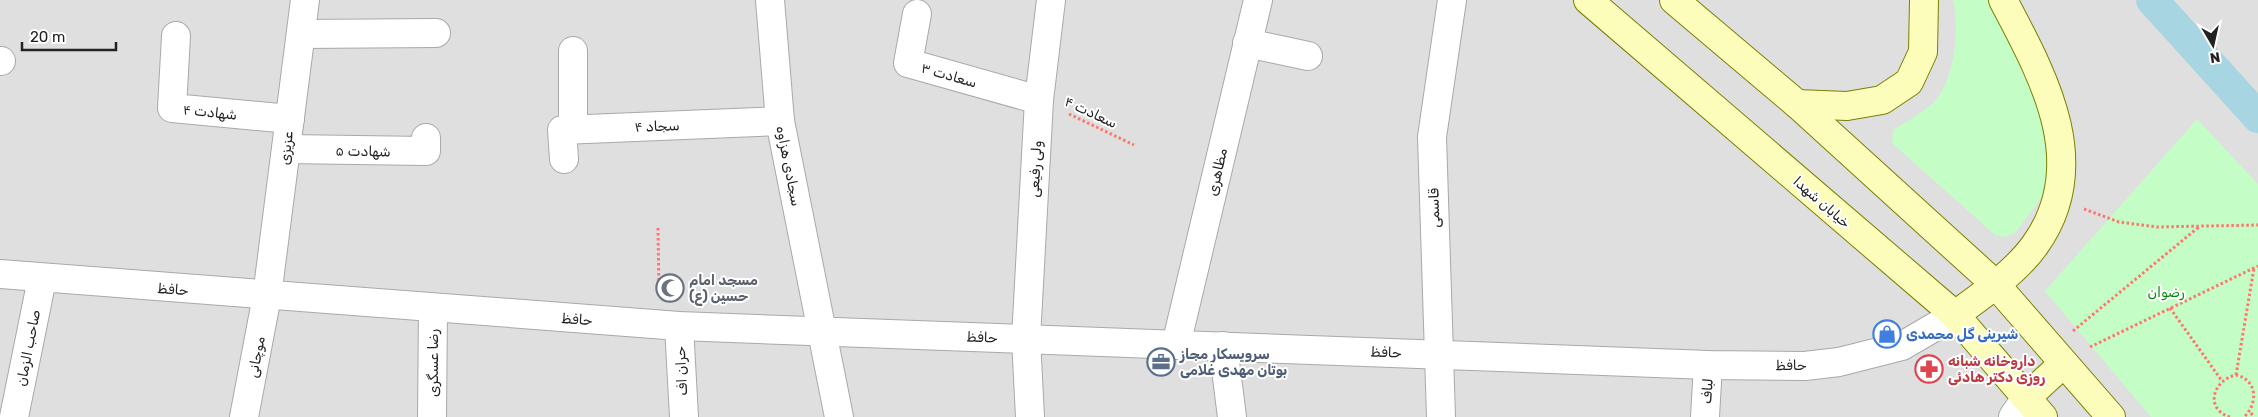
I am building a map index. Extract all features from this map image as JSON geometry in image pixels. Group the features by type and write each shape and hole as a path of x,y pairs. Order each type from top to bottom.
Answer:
{"main road":[{"name":"خیابان شهدا","path":"1588,0 1954,315 2028,411"},
{"path":"1674,0 1797,104 1996,285 2111,417"},
{"path":"1797,104 1848,106 1882,100 1909,82 1922,52 1924,0"},
{"path":"1954,315 1996,285 2034,247 2048,226 2058,200 2062,173 2060,144 2055,116 2047,89 2003,0"},
{"path":"2028,411 2063,364"}],"street":[{"name":"عزیزی","path":"267,296 305,0"},
{"name":"سجادی هزاوه","path":"770,0 780,121 839,417"},
{"name":"ولی رفیعی","path":"1030,417 1026,339 1039,100 1051,0"},
{"name":"مظاهری","path":"1176,345 1258,0"},
{"name":"قاسمی","path":"1441,417 1432,137 1452,0"},
{"name":"سعادت ۳","path":"916,14 908,63 1039,100"},
{"path":"301,34 436,33"},
{"name":"شهادت ۴","path":"176,36 172,108 290,119"},
{"path":"1247,44 1308,56"},
{"path":"564,159 562,130 573,129 573,51"},
{"name":"سجاد ۴","path":"573,129 780,121"},
{"name":"شهادت ۵","path":"286,149 426,151 426,138"},
{"name":"حافظ","path":"0,274 42,279 669,325 1708,365 1804,366 1840,362 1902,346 1954,315"},
{"name":"صاحب الزمان","path":"14,417 42,279"},
{"name":"موچانی","path":"244,417 267,296"},
{"name":"رضا عسگری","path":"432,417 433,308"},
{"name":"حران اف","path":"669,325 684,417"},
{"path":"1223,346 1232,417"},
{"name":"لباف","path":"1705,417 1708,365"}],"path":[{"name":"سعادت ۴","path":"1039,100 1134,145"},
{"path":"2058,200 2119,222 2157,227 2258,225"},
{"path":"2071,332 2200,226"},
{"path":"658,228 669,325"},
{"path":"2063,364 2085,349 2258,266"},
{"path":"2236,375 2254,268"},
{"path":"2170,308 2222,381"},
{"path":"2230,417 2220,411 2216,404 2216,387 2222,381 2236,375 2252,381 2256,389 2256,406 2251,413 2244,417"},
{"path":"2251,413 2254,417"}],"shaded area":[{"path":"0,0 2258,0 2258,417 0,417"}],"green space":[{"path":"1953,0 1993,0 2047,94 2052,179 2039,201 2016,232 2005,237 1995,235 1892,143 1893,130 1932,104 1946,83 1954,55 1956,25"},
{"name":"رضوان","path":"2197,119 2258,184 2258,417 2151,417 2045,291"}],"waterway":[{"path":"2152,0 2258,117"}],"place":[{"name":"مسجد امام حسین (ع)","path":"670,288"},
{"name":"شیرینی گل محمدی","path":"1887,334"},
{"name":"سرویسکار مجاز بوتان مهدی غلامی","path":"1161,362"},
{"name":"داروخانه شبانه روزی دکتر هادئی","path":"1929,369"}]}
